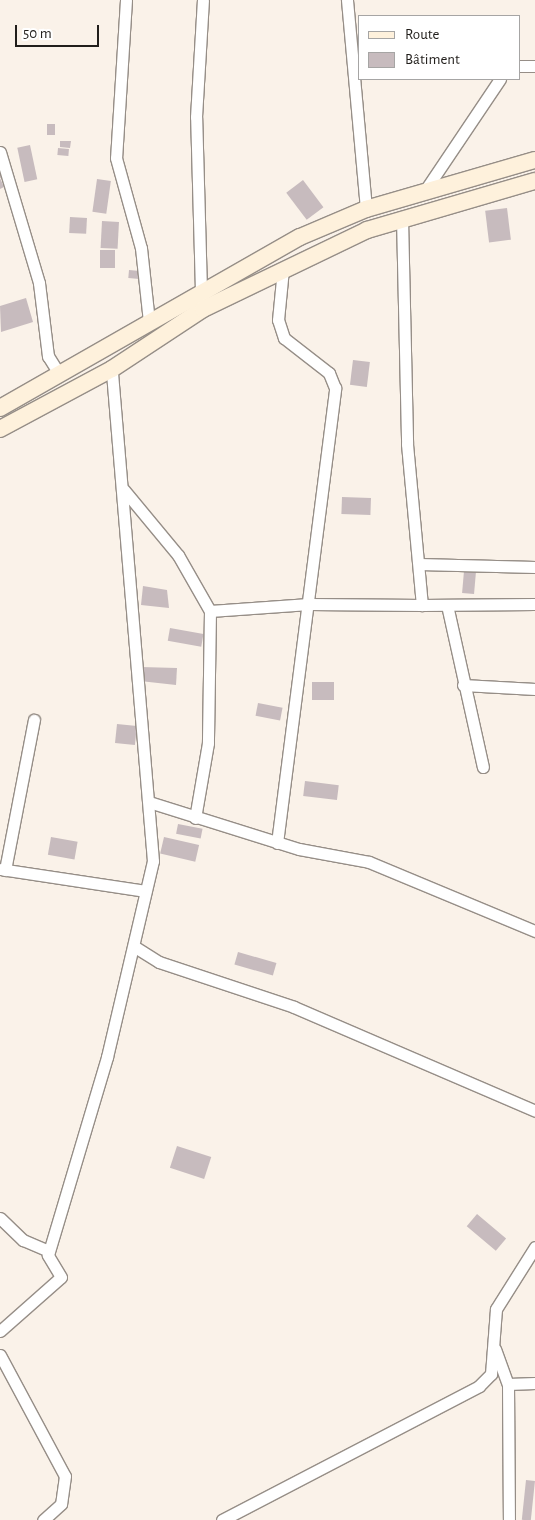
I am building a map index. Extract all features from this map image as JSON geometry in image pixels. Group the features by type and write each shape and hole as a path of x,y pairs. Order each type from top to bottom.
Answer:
{"street":[{"path":"126,0 116,158 141,248 149,322"},
{"path":"201,291 196,117 203,0"},
{"path":"347,0 366,209"},
{"path":"520,66 535,66"},
{"path":"426,189 499,80"},
{"path":"0,152 39,283 48,356 60,375"},
{"path":"0,408 60,375 201,291 300,237 366,209 426,189 535,160"},
{"path":"0,429 112,369 203,309 283,269 402,218 535,181"},
{"path":"402,218 406,444 422,605"},
{"path":"277,843 309,604 335,388 329,373 284,338 278,320 283,269"},
{"path":"0,1331 60,1279 49,1251 74,1178 135,947 154,840 149,802 124,490 112,369"},
{"path":"124,490 178,555 210,611 208,743 195,818"},
{"path":"419,564 535,567"},
{"path":"210,611 309,604 535,604"},
{"path":"447,605 463,685 483,767"},
{"path":"463,685 535,689"},
{"path":"34,720 2,870 145,891"},
{"path":"149,802 277,843 368,862 535,931"},
{"path":"135,947 160,962 294,1007 535,1111"},
{"path":"0,1218 24,1240 49,1251"},
{"path":"222,1520 479,1386 491,1374 495,1349 496,1309 535,1247"},
{"path":"495,1349 508,1384 509,1520"},
{"path":"0,1355 64,1476 61,1504 43,1520"},
{"path":"508,1384 535,1382"}],"building":[{"path":"47,124 55,124 55,135 47,135"},
{"path":"60,141 71,141 70,148 60,147"},
{"path":"30,145 37,179 25,182 17,148"},
{"path":"58,148 69,149 68,156 57,155"},
{"path":"0,167 5,177 0,178"},
{"path":"0,178 4,187 0,189"},
{"path":"97,179 111,181 106,214 92,212"},
{"path":"303,180 323,207 307,220 286,193"},
{"path":"507,208 511,240 489,242 485,211"},
{"path":"70,217 87,218 86,234 69,233"},
{"path":"102,221 119,222 118,249 101,248"},
{"path":"100,250 115,250 115,268 100,268"},
{"path":"129,270 140,271 139,279 128,278"},
{"path":"26,298 33,322 1,332 0,306"},
{"path":"353,360 370,362 367,387 350,385"},
{"path":"342,497 371,498 370,515 341,514"},
{"path":"464,571 476,572 474,594 462,593"},
{"path":"143,586 167,590 169,608 141,605"},
{"path":"170,628 203,634 201,647 168,641"},
{"path":"141,667 177,668 176,685 140,681"},
{"path":"312,682 334,682 334,700 312,700"},
{"path":"258,703 283,708 280,721 256,716"},
{"path":"117,724 137,726 135,745 115,743"},
{"path":"305,781 339,785 337,800 303,796"},
{"path":"178,824 203,829 201,839 176,834"},
{"path":"51,837 78,842 74,859 48,855"},
{"path":"164,837 199,845 195,862 160,854"},
{"path":"238,952 276,963 273,976 234,964"},
{"path":"177,1146 211,1157 204,1179 170,1168"},
{"path":"477,1214 506,1238 496,1251 467,1226"},
{"path":"526,1480 535,1481 531,1520 522,1520"}]}
